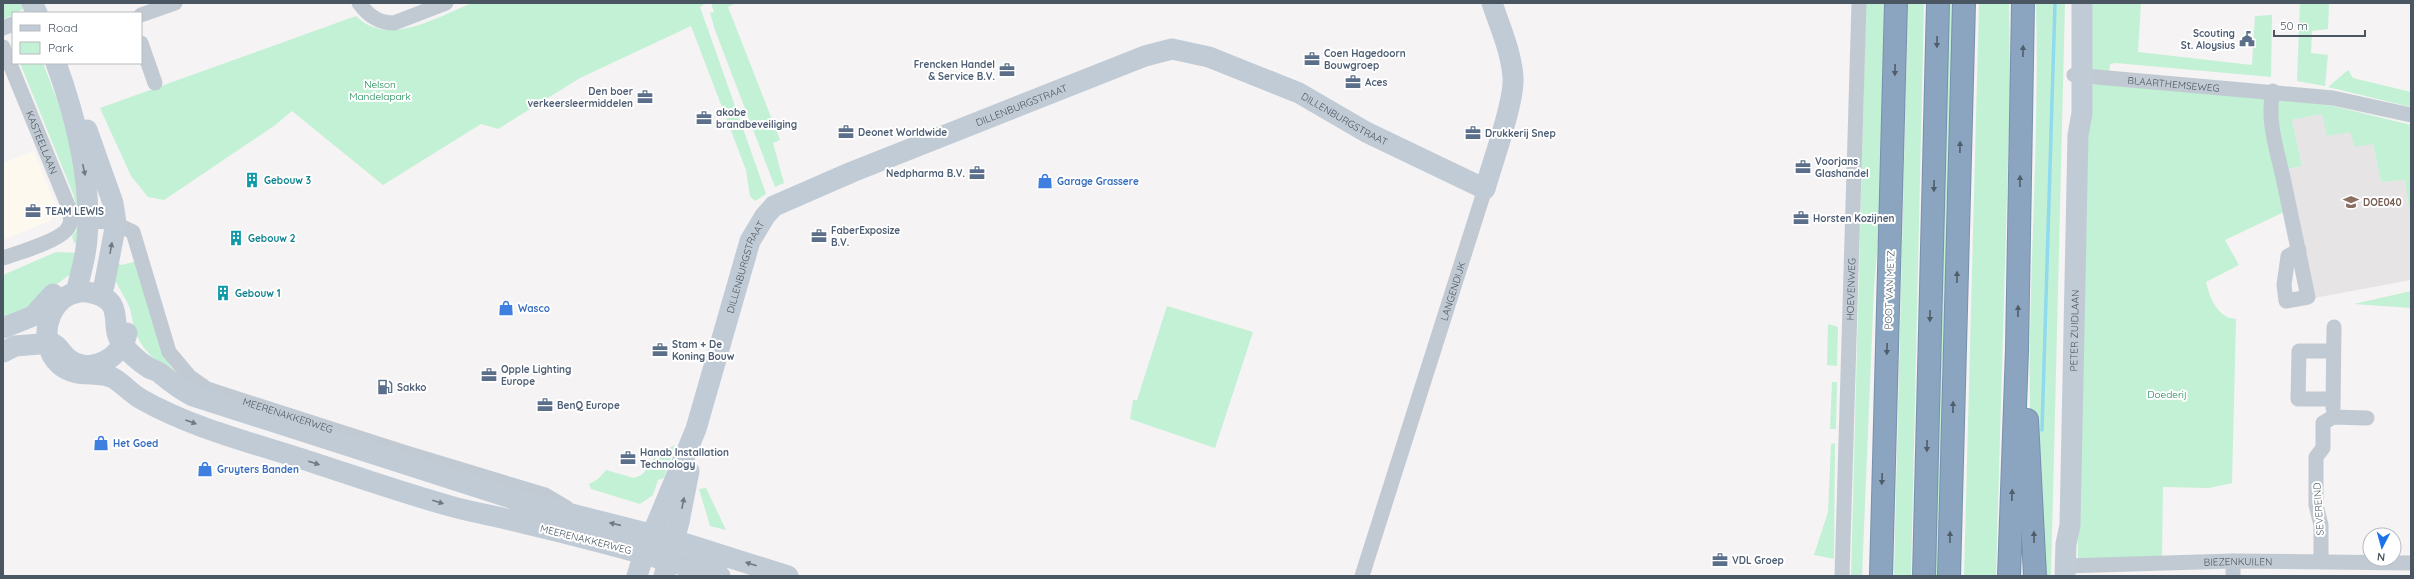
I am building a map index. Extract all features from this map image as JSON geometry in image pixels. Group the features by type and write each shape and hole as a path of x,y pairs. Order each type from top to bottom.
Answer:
{"highway":[{"name":"POOT VAN METZ","path":"1881,576 1881,507 1896,3"},
{"path":"1924,576 1938,3"},
{"path":"1949,576 1964,3"},
{"path":"2009,576 2017,350 2023,3"},
{"path":"2017,350 2026,397 2035,576"},
{"path":"1866,576 1870,541 1881,507"}],"main road":[{"path":"32,3 36,12"},
{"name":"LANGENDIJK","path":"1485,190 1508,106 1513,78 1506,42 1492,3"},
{"name":"PETER ZUIDLAAN","path":"2070,571 2075,542 2070,525 2078,135 2073,112 2078,75 2076,34 2081,8"},
{"name":"DILLENBURGSTRAAT","path":"666,568 674,540 696,429 750,241 765,216 774,206 852,172 1144,56 1172,49 1209,57 1299,93 1366,132 1485,190"},
{"path":"56,64 66,91 86,176 86,251 78,287"},
{"path":"66,91 83,120 113,203 116,223 104,286"},
{"path":"3,329 33,316 47,331 65,356 74,362 101,369 114,355 124,339 126,314 119,299 104,286 63,287 54,293 47,331"},
{"path":"78,287 94,293 110,303 116,316 118,337 124,339"},
{"path":"3,352 47,331"},
{"name":"MEERENAKKERWEG","path":"124,339 148,368 159,373 174,385 193,396 520,501 674,540 788,576"},
{"name":"MEERENAKKERWEG","path":"101,369 135,396 180,418 224,434 452,507 644,554 666,568 720,576"},
{"name":"DILLENBURGSTRAAT","path":"637,576 652,534 696,429"}],"street":[{"path":"142,15 175,3"},
{"path":"360,3 374,19 386,23 394,23 446,3"},
{"name":"HOEVENWEG","path":"1842,576 1859,3"},
{"path":"142,45 156,83"},
{"name":"KASTEELLAAN","path":"3,47 69,208 70,226 59,236 3,258"},
{"name":"BLAARTHEMSEWEG","path":"2078,75 2273,91 2333,98 2411,115"},
{"path":"2273,91 2270,110 2299,250"},
{"name":"LANGENDIJK","path":"1362,576 1485,190"},
{"name":"MEERENAKKERWEG","path":"86,220 116,223 127,228 136,236 169,352 190,377 207,389 406,453 545,495 584,517"},
{"path":"2334,327 2333,417 2368,418"},
{"path":"2333,351 2299,350 2298,399 2333,399"},
{"name":"SEVEREIND","path":"2321,561 2321,525 2316,505 2316,458 2323,448 2323,423 2333,417"},
{"name":"BIEZENKUILEN","path":"2070,571 2233,569 2321,561 2411,563"}],"shaded area":[{"name":"DOE040","path":"2322,114 2373,144 2381,182 2405,180 2411,223 2411,280 2314,298 2287,169 2302,166 2292,120"},
{"path":"34,151 57,208 57,213 50,221 3,240 3,163"}],"green space":[{"path":"3,3 25,3 27,7 18,12 12,12 12,15 5,19 3,18"},
{"name":"Nelson Mandelapark","path":"472,3 706,3 700,7 766,194 755,201 750,196 746,170 691,26 580,78 498,129 481,124 383,185 292,111 274,126 164,200 148,197 131,176 100,108 356,16 369,25 383,29 398,30 428,22"},
{"path":"711,3 736,3 728,7 780,140 773,143 784,183 775,187 715,30 710,13 714,12"},
{"path":"1866,3 1889,3 1883,182 1874,288 1862,576 1851,576"},
{"path":"1908,3 1924,3 1911,576 1894,576"},
{"path":"1947,3 1957,3 1940,576 1931,576"},
{"path":"1979,3 2009,3 2010,91 1996,576 1964,576"},
{"path":"2036,3 2065,3 2051,576 2037,576 2031,425 2030,365 2036,127"},
{"path":"2088,3 2141,3 2138,52 2252,65 2255,16 2272,15 2271,77 2116,63 2110,64 2109,73 2094,70 2086,63"},
{"path":"2300,3 2329,3 2328,29 2312,31 2311,53 2328,55 2325,86 2297,81"},
{"path":"20,64 43,64 60,108 78,175 81,244 74,243 72,236 76,231 77,220 74,196"},
{"path":"2348,70 2353,78 2411,92 2411,107 2328,87"},
{"name":"Doederij","path":"2105,81 2267,97 2284,212 2225,240 2239,265 2206,282 2210,295 2220,311 2230,318 2236,319 2232,483 2209,488 2163,487 2162,556 2078,559 2077,452 2086,87"},
{"path":"2277,98 2333,106 2411,125 2411,223 2405,180 2381,182 2373,144 2355,147 2350,132 2327,136 2322,114 2292,120 2302,166 2287,169 2274,103"},
{"path":"56,252 80,253 76,270 57,284 35,305 3,321 3,275"},
{"path":"137,261 160,347 171,367 188,383 157,361 143,347 138,339 129,307 117,284 113,268 114,262 122,265"},
{"path":"2411,291 2411,308 2354,304"},
{"path":"1167,306 1253,332 1215,448 1130,419 1133,400 1137,400"},
{"path":"1828,324 1838,327 1837,366 1827,365"},
{"path":"1832,382 1837,382 1836,429 1830,429"},
{"path":"1835,443 1834,559 1814,555 1828,512 1831,444"},
{"path":"675,445 664,478 658,480 653,495 640,504 591,489 589,484 598,479 606,470 634,478 642,475 657,454"},
{"path":"706,488 726,530 710,526 699,489"}],"waterway":[{"path":"2042,430 2055,3"}],"place":[{"name":"Scouting St. Aloysius","path":"2247,39"},
{"name":"Coen Hagedoorn Bouwgroep","path":"1312,59"},
{"name":"Frencken Handel & Service B.V.","path":"1007,70"},
{"name":"Aces","path":"1353,82"},
{"name":"Den boer verkeersleermiddelen","path":"645,97"},
{"name":"akobe brandbeveiliging","path":"704,118"},
{"name":"Deonet Worldwide","path":"846,132"},
{"name":"Drukkerij Snep","path":"1473,133"},
{"name":"Voorjans Glashandel","path":"1803,167"},
{"name":"Nedpharma B.V.","path":"977,173"},
{"name":"Gebouw 3","path":"252,180"},
{"name":"Garage Grassere","path":"1045,181"},
{"name":"DOE040","path":"2351,202"},
{"name":"TEAM LEWIS","path":"33,211"},
{"name":"Horsten Kozijnen","path":"1801,218"},
{"name":"FaberExposize B.V.","path":"819,236"},
{"name":"Gebouw 2","path":"236,238"},
{"name":"Gebouw 1","path":"223,293"},
{"name":"Wasco","path":"506,308"},
{"name":"Stam + De Koning Bouw","path":"660,350"},
{"name":"Opple Lighting Europe","path":"489,375"},
{"name":"Sakko","path":"385,387"},
{"name":"BenQ Europe","path":"545,405"},
{"name":"Het Goed","path":"101,443"},
{"name":"Hanab Installation Technology","path":"628,458"},
{"name":"Gruyters Banden","path":"205,469"},
{"name":"VDL Groep","path":"1720,560"}]}
